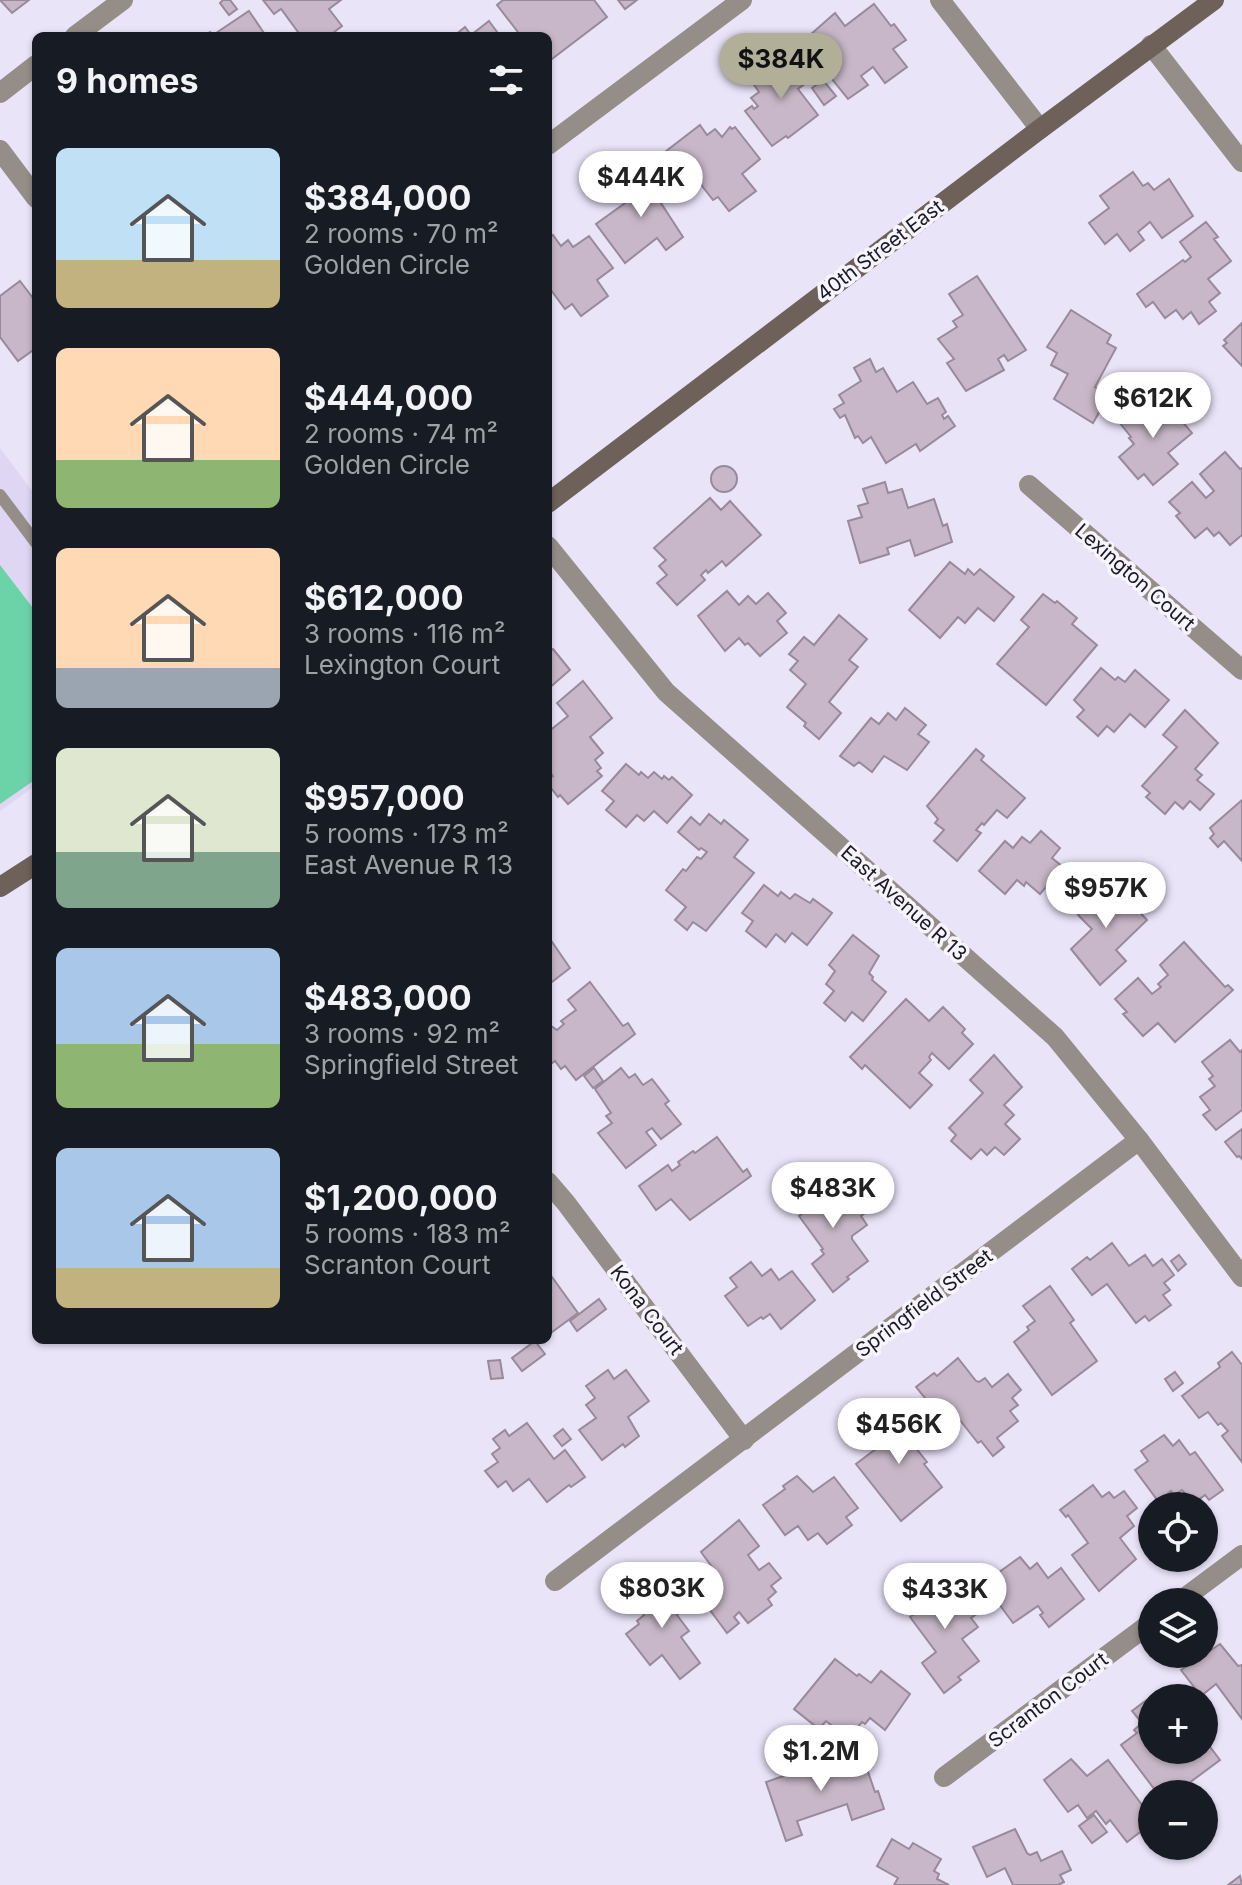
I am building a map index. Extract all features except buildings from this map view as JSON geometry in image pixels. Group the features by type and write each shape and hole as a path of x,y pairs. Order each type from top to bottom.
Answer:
{"main road":[{"name":"40th Street East","path":"552,500 1214,0"},
{"path":"0,887 32,867"}],"street":[{"path":"80,32 123,0"},
{"path":"552,142 742,0"},
{"path":"940,0 1040,129"},
{"path":"1151,45 1242,162"},
{"path":"0,93 32,68"},
{"path":"0,150 32,193"},
{"name":"Lexington Court","path":"1029,485 1242,670"},
{"name":"East Avenue R 13","path":"552,551 666,692 1055,1037 1139,1140 1242,1277"},
{"name":"Springfield Street","path":"555,1581 1139,1140"},
{"name":"Kona Court","path":"552,1187 744,1440"},
{"path":"1198,1588 1242,1555"},
{"name":"Scranton Court","path":"944,1777 1138,1632"}],"lane":[{"path":"0,495 32,538"}],"shaded area":[{"path":"0,448 32,491 32,788 0,811"}],"green space":[{"path":"0,565 32,607 32,782 0,804"}]}
